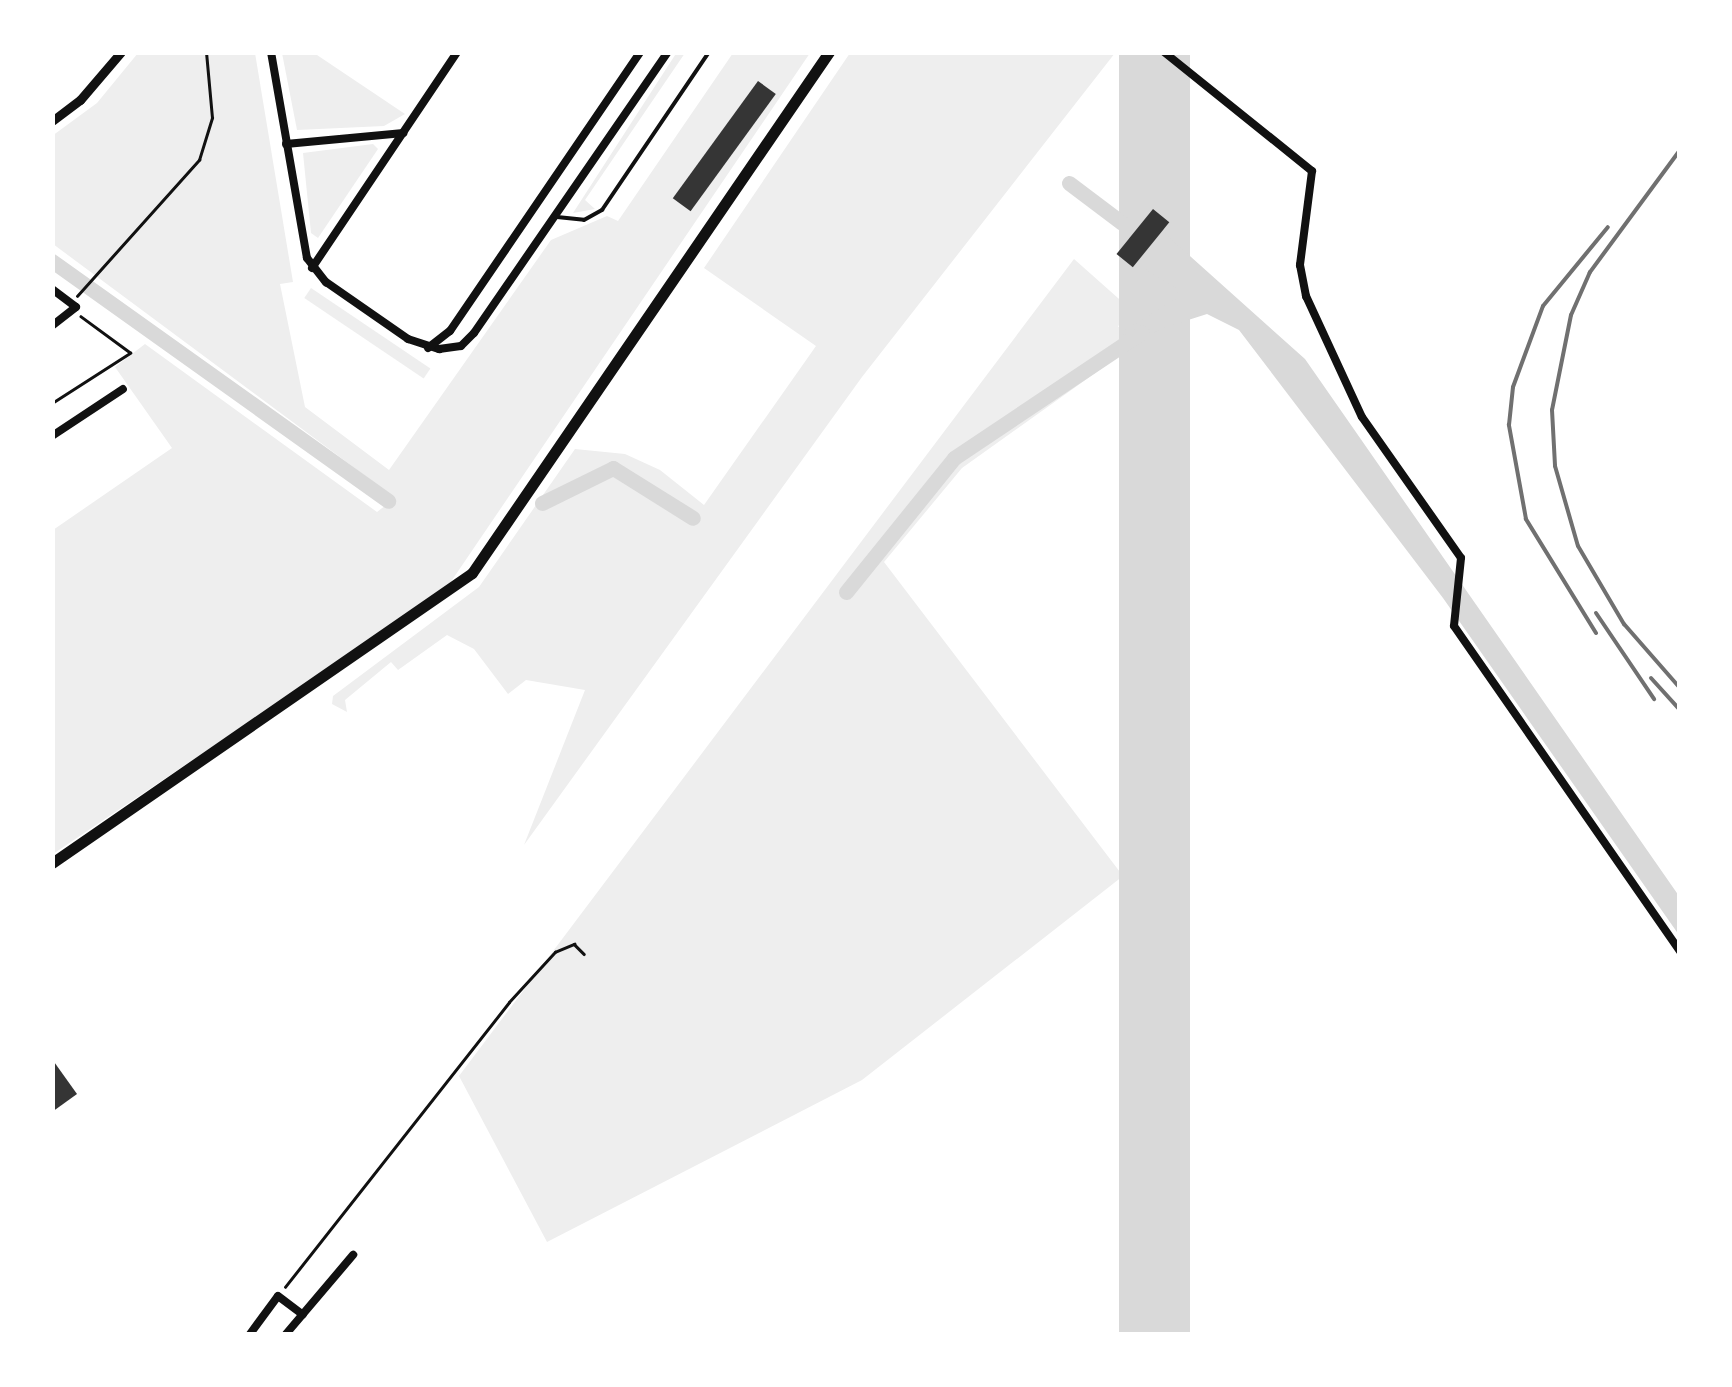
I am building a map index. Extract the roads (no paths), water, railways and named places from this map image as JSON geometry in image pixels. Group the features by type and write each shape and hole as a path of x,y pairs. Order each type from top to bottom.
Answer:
{"main road":[{"path":"52,863 472,573 829,52"}],"street":[{"path":"52,121 80,100 121,52"},
{"path":"271,52 312,268 428,348 466,342 668,52"},
{"path":"312,268 457,52"},
{"path":"428,348 450,331 640,52"},
{"path":"1164,52 1312,171 1300,265 1306,296 1362,417 1463,566 1450,616 1680,952"},
{"path":"286,144 403,133"},
{"path":"538,203 557,216"},
{"path":"52,288 75,312 52,326"},
{"path":"52,436 123,389"},
{"path":"286,1334 353,1255"},
{"path":"250,1334 278,1296 302,1315"}],"lane":[{"path":"557,216 584,220 602,210 709,52"}],"waterway":[{"path":"1069,183 1122,223"},
{"path":"52,261 388,501"},
{"path":"846,592 954,458 1142,332"},
{"path":"542,503 613,468 693,518"}],"railway":[{"path":"1680,150 1590,272 1571,315 1552,410 1555,466 1578,546 1624,624 1680,688"},
{"path":"1596,633 1526,519 1509,425 1513,387 1543,306 1608,227"},
{"path":"1596,613 1654,699"},
{"path":"1651,678 1680,710"}]}
